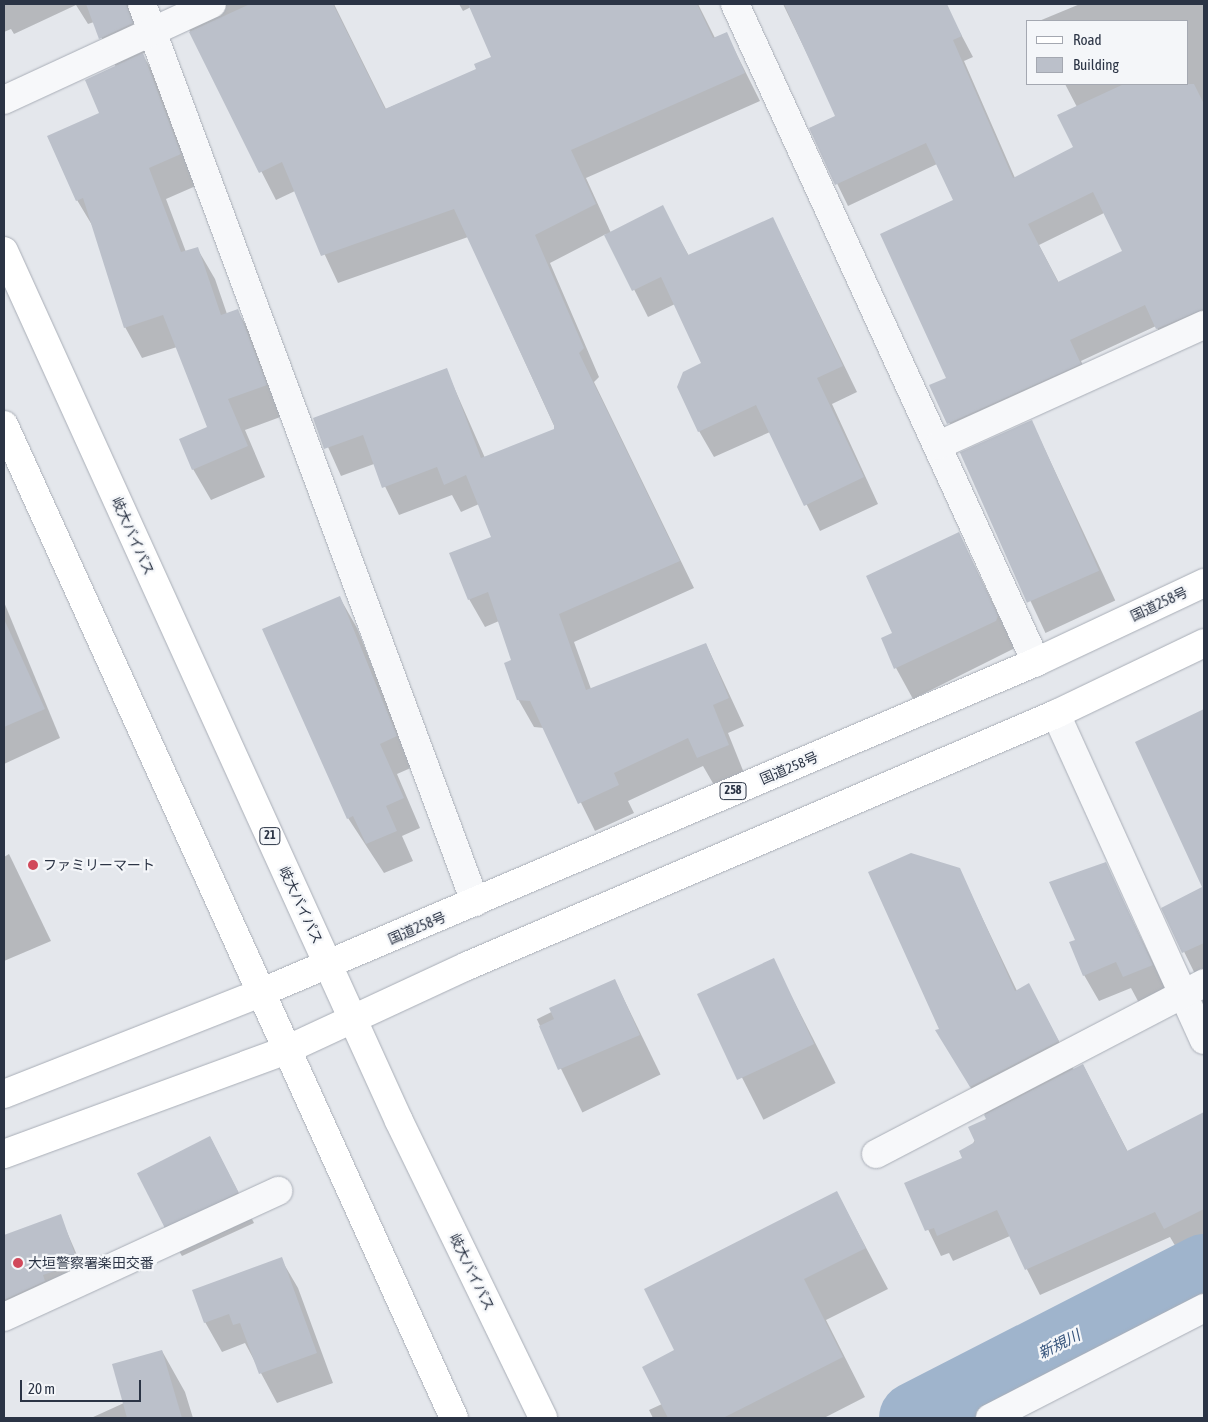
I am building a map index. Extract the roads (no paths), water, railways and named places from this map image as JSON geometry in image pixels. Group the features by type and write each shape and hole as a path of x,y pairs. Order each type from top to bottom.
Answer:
{"main road":[{"name":"岐大バイパス","path":"4,251 352,1018 542,1418"},
{"path":"4,425 454,1418"},
{"name":"国道258号","path":"4,1094 328,965 1036,662 1204,583"},
{"path":"4,1154 286,1050 352,1018 1056,714 1204,643"}],"street":[{"path":"142,4 475,902"},
{"path":"4,100 212,4"},
{"path":"735,4 939,445 1036,662"},
{"path":"939,445 1204,325"},
{"path":"1056,714 1194,988 1204,1040"},
{"path":"876,1154 1194,988"},
{"path":"4,1317 278,1191"},
{"path":"990,1418 1204,1308"}],"waterway":[{"name":"新規川","path":"915,1418 1204,1270"}],"place":[{"name":"ファミリーマート","path":"33,865"},
{"name":"大垣警察署楽田交番","path":"18,1263"}]}
